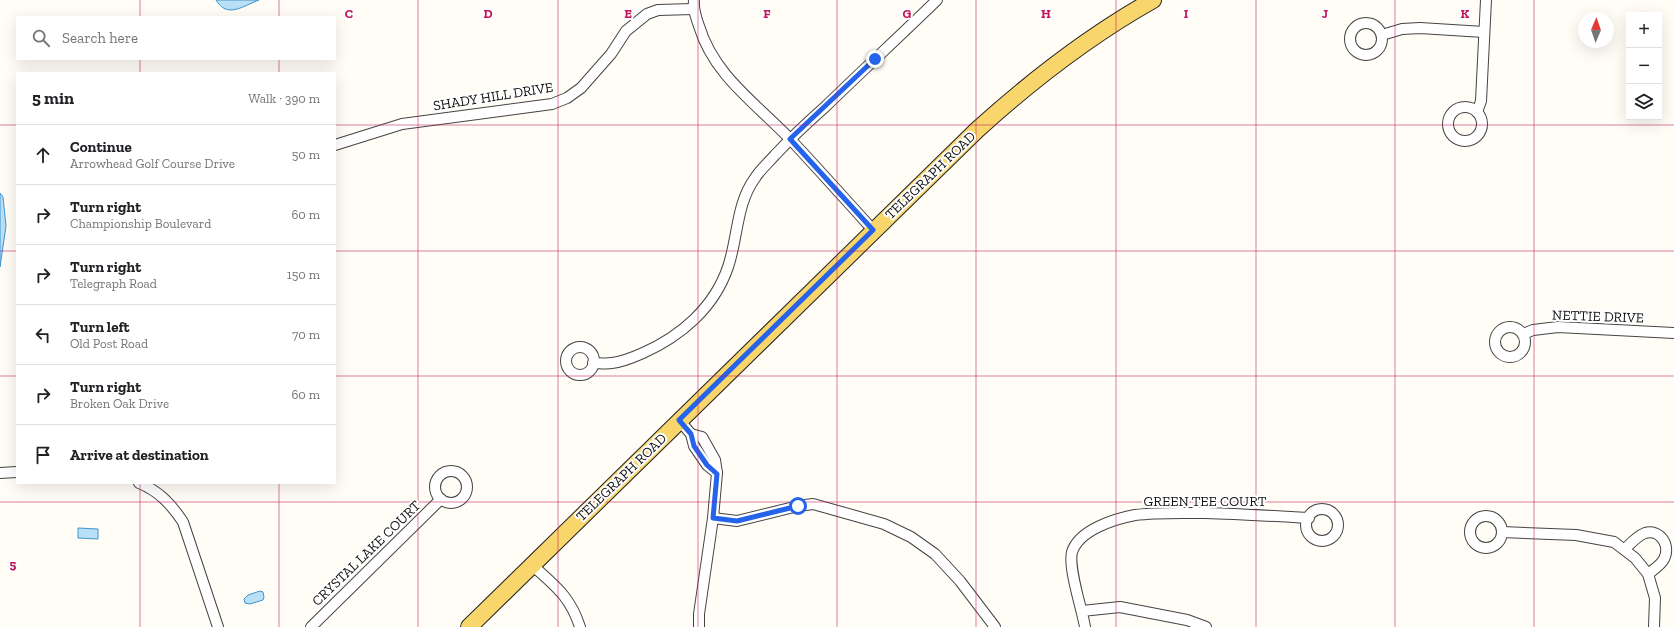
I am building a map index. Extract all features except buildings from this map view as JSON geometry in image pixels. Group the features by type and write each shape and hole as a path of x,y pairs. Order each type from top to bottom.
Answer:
{"main road":[{"name":"TELEGRAPH ROAD","path":"469,627 873,230 977,130 1029,85 1092,38 1153,0"}],"street":[{"path":"594,363 612,363 635,356 662,345 679,334 705,308 716,293 728,268 739,213 748,190 758,174 790,139 937,0"},
{"path":"1477,112 1481,101 1486,0"},
{"path":"693,4 703,42 716,64 732,84 790,139 873,230"},
{"name":"SHADY HILL DRIVE","path":"336,145 402,124 552,104 567,98 581,88 611,54 626,31 647,14 658,10 693,4"},
{"path":"1382,35 1402,29 1420,28 1484,32"},
{"name":"NETTIE DRIVE","path":"1523,334 1533,330 1558,327 1674,333"},
{"path":"679,420 691,434 694,446 707,465 717,474 713,518 699,614 699,627"},
{"path":"0,473 16,472"},
{"path":"141,484 161,495 173,507 183,522 218,627"},
{"name":"CRYSTAL LAKE COURT","path":"311,627 441,499"},
{"path":"713,518 737,521 798,506 813,504 884,524 911,537 935,554 960,581 995,627"},
{"name":"GREEN TEE COURT","path":"1085,627 1074,578 1072,554 1075,545 1081,537 1104,524 1135,515 1178,512 1309,518"},
{"path":"1502,532 1576,534 1614,542 1625,549 1642,565 1648,574 1655,598 1654,627"},
{"path":"1625,549 1643,534 1652,532 1660,535 1664,540 1666,549 1664,559 1648,574"},
{"path":"532,565 562,592 570,602 580,627"},
{"path":"1082,612 1120,607 1188,620 1206,627"}],"water":[{"path":"216,0 259,0 241,8 230,10 220,6"},
{"path":"0,193 3,197 6,226 0,267"},
{"path":"78,528 98,529 98,539 78,538"},
{"path":"260,591 263,592 263,600 250,604 245,603 244,599 248,595"}],"route":[{"path":"798,506 737,521 713,518 717,474 707,465 694,446 691,434 679,420 873,230 790,139 875,59"}]}
